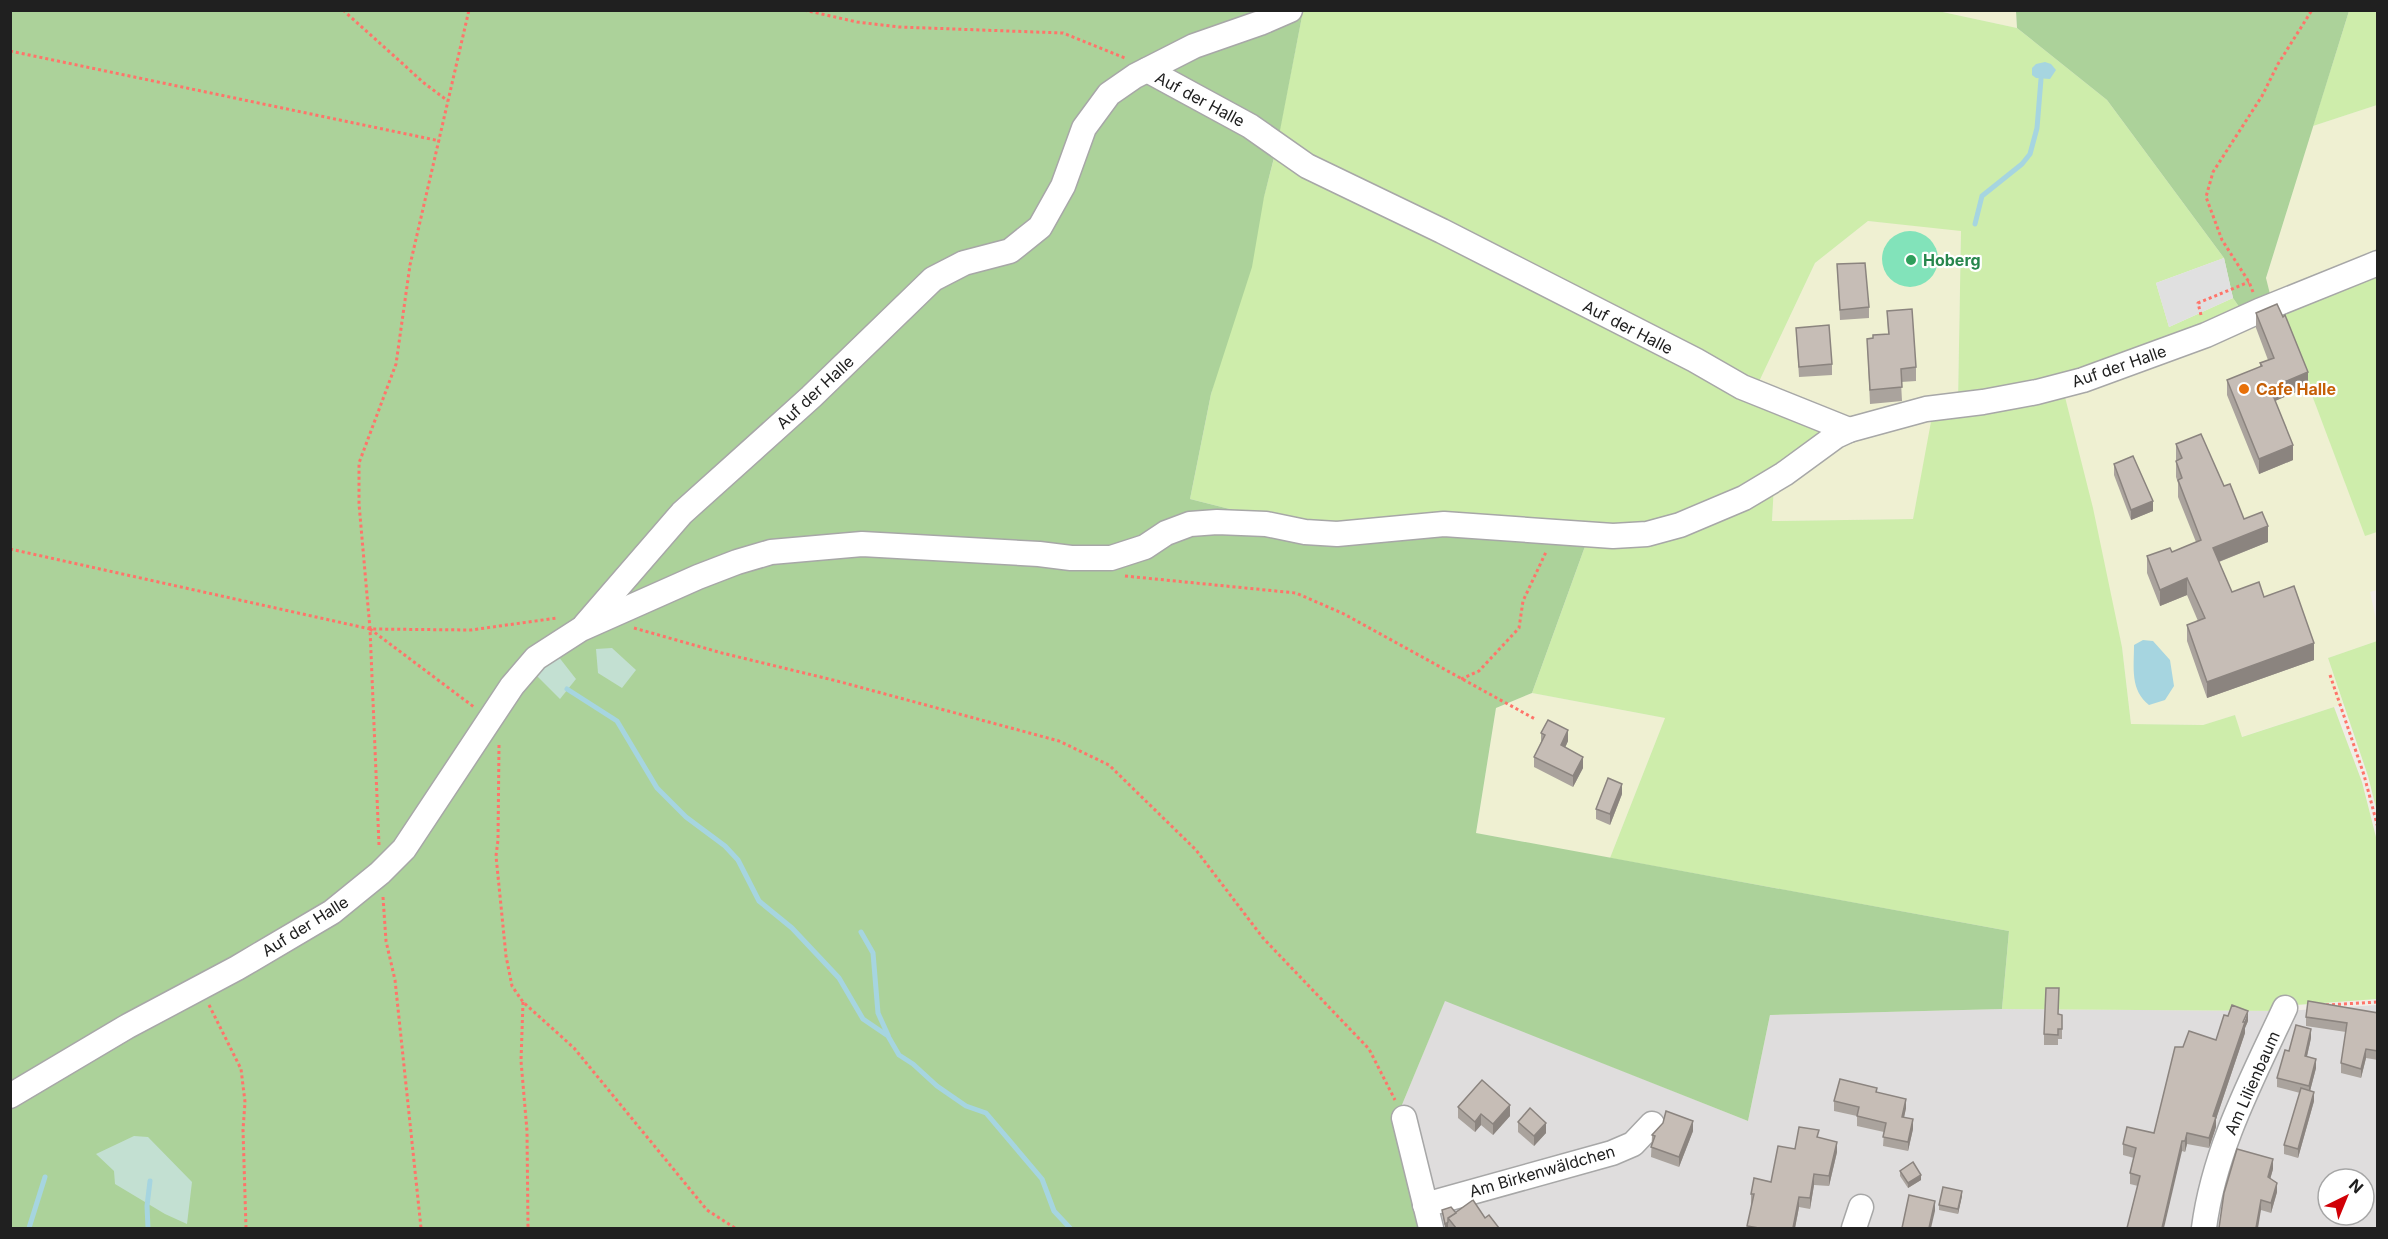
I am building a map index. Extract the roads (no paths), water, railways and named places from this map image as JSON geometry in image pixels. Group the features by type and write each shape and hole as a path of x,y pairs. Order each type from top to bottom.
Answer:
{"street":[{"path":"1147,70 1194,46 1290,10"},
{"name":"Auf der Halle","path":"10,1096 128,1026 332,912 380,873 411,839 512,686 536,658 600,615 682,513 811,397 933,279 964,263 1010,251 1040,227 1063,186 1084,128 1109,94 1147,70 1250,126 1317,171 1442,231 1695,360 1742,387 1848,430"},
{"name":"Auf der Halle","path":"600,615 771,552 862,544 1040,554 1071,558 1111,558 1144,547 1166,533 1190,524 1217,522 1266,524 1305,532 1337,534 1444,524 1613,536 1647,534 1680,525 1744,498 1784,474 1836,436 1848,430 1926,409 1994,400 2083,380 2206,335 2259,311 2378,264"},
{"name":"Am Lilienbaum","path":"2204,1228 2206,1212 2232,1120 2285,1008"},
{"path":"1404,1118 1431,1228"},
{"name":"Am Birkenwäldchen","path":"1425,1205 1611,1153 1633,1143 1652,1124"}],"water":[{"path":"2045,62 2051,64 2056,70 2050,79 2036,78 2032,75 2032,68 2036,64"},
{"path":"2143,640 2153,641 2170,660 2174,686 2165,700 2149,705 2139,693 2134,678 2134,645"}],"waterway":[{"path":"1975,224 1982,196 2022,164 2030,154 2037,128 2041,79"},
{"path":"567,689 617,721 657,788 686,817 725,846 738,860 759,901 792,928 839,978 863,1019 888,1036 899,1055 913,1064 937,1086 966,1106 986,1113 1042,1179 1054,1211 1070,1228"},
{"path":"861,932 873,953 878,1013 888,1035"},
{"path":"29,1228 45,1177"},
{"path":"148,1228 147,1206 150,1181"}],"place":[{"name":"Hoberg","path":"1911,260"},
{"name":"Cafe Halle","path":"2244,389"}]}
